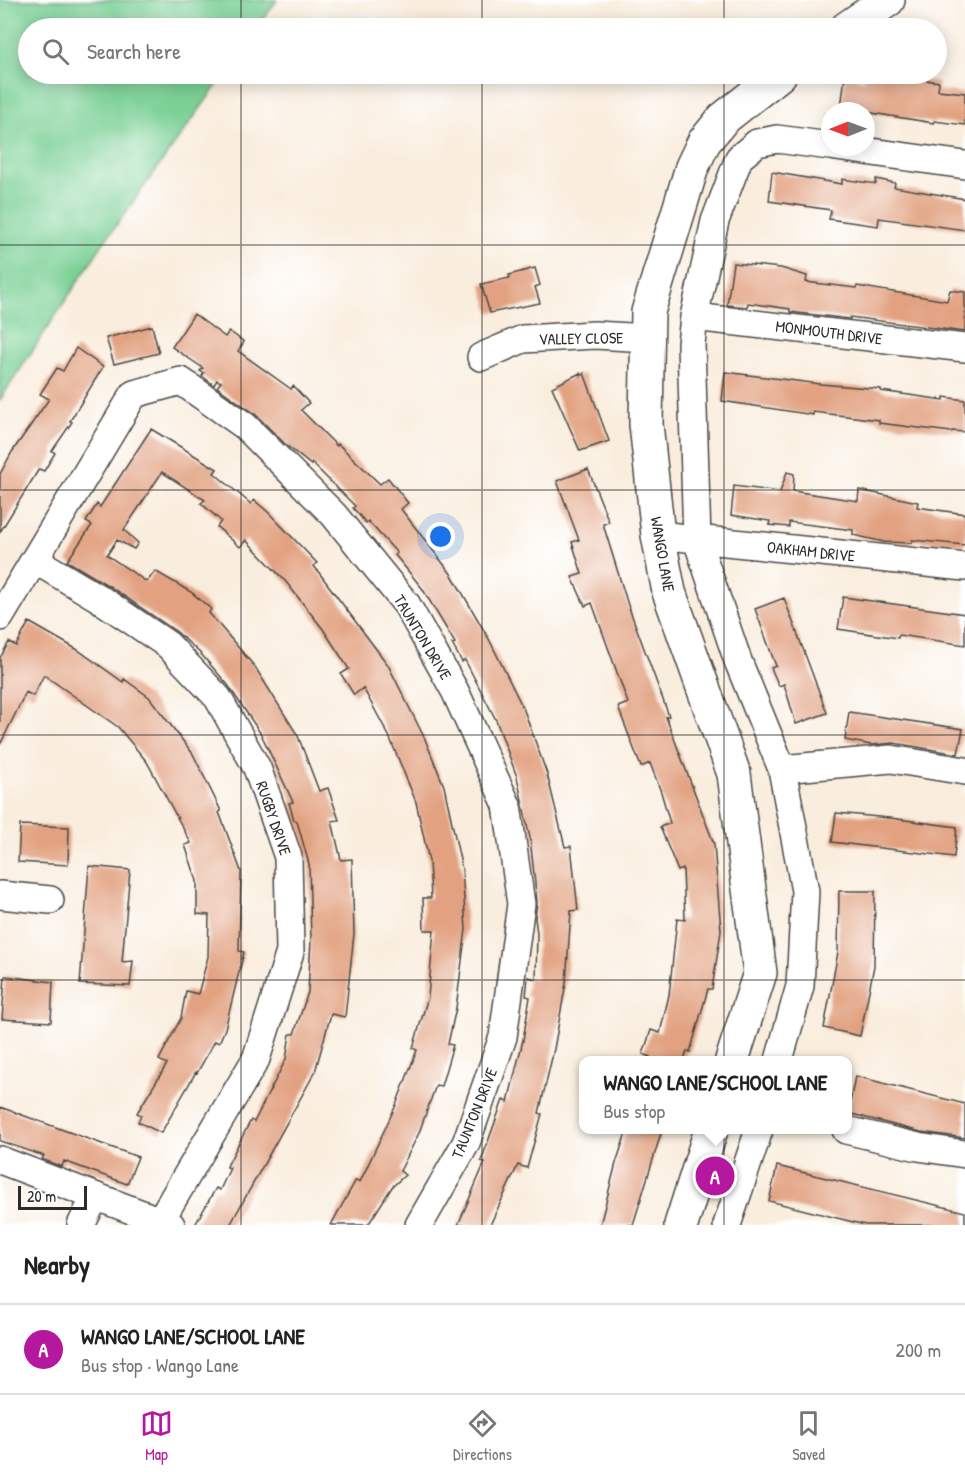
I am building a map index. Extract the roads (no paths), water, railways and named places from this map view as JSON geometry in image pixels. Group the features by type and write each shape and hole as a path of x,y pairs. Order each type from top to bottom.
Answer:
{"main road":[{"path":"862,18 888,0"},
{"name":"WANGO LANE","path":"733,1056 760,973 734,774 669,592 658,535 646,424 648,312 692,168 704,142 723,119 767,84"},
{"path":"681,1225 710,1134"}],"street":[{"path":"781,1056 800,986 805,891 782,769 738,661 697,540 691,344 694,317 715,221 739,158 757,143 777,139 821,145"},
{"path":"875,152 965,165"},
{"name":"MONMOUTH DRIVE","path":"694,317 965,348"},
{"name":"VALLEY CLOSE","path":"481,357 524,339 594,335 648,338"},
{"name":"TAUNTON DRIVE","path":"0,617 134,394 182,381 245,426 334,515 407,605 455,692 507,806 520,904 503,1037 465,1143 419,1225"},
{"name":"OAKHAM DRIVE","path":"658,535 965,567"},
{"name":"RUGBY DRIVE","path":"34,560 100,599 168,645 218,698 257,768 288,857 290,952 256,1059 166,1222"},
{"path":"782,769 891,759 965,771"},
{"path":"0,895 50,900"},
{"path":"852,1131 918,1147 965,1154"},
{"path":"727,1225 758,1134"},
{"path":"0,1160 166,1222"},
{"path":"81,1225 95,1197"}],"place":[{"name":"WANGO LANE/SCHOOL LANE","path":"715,1176"}]}
